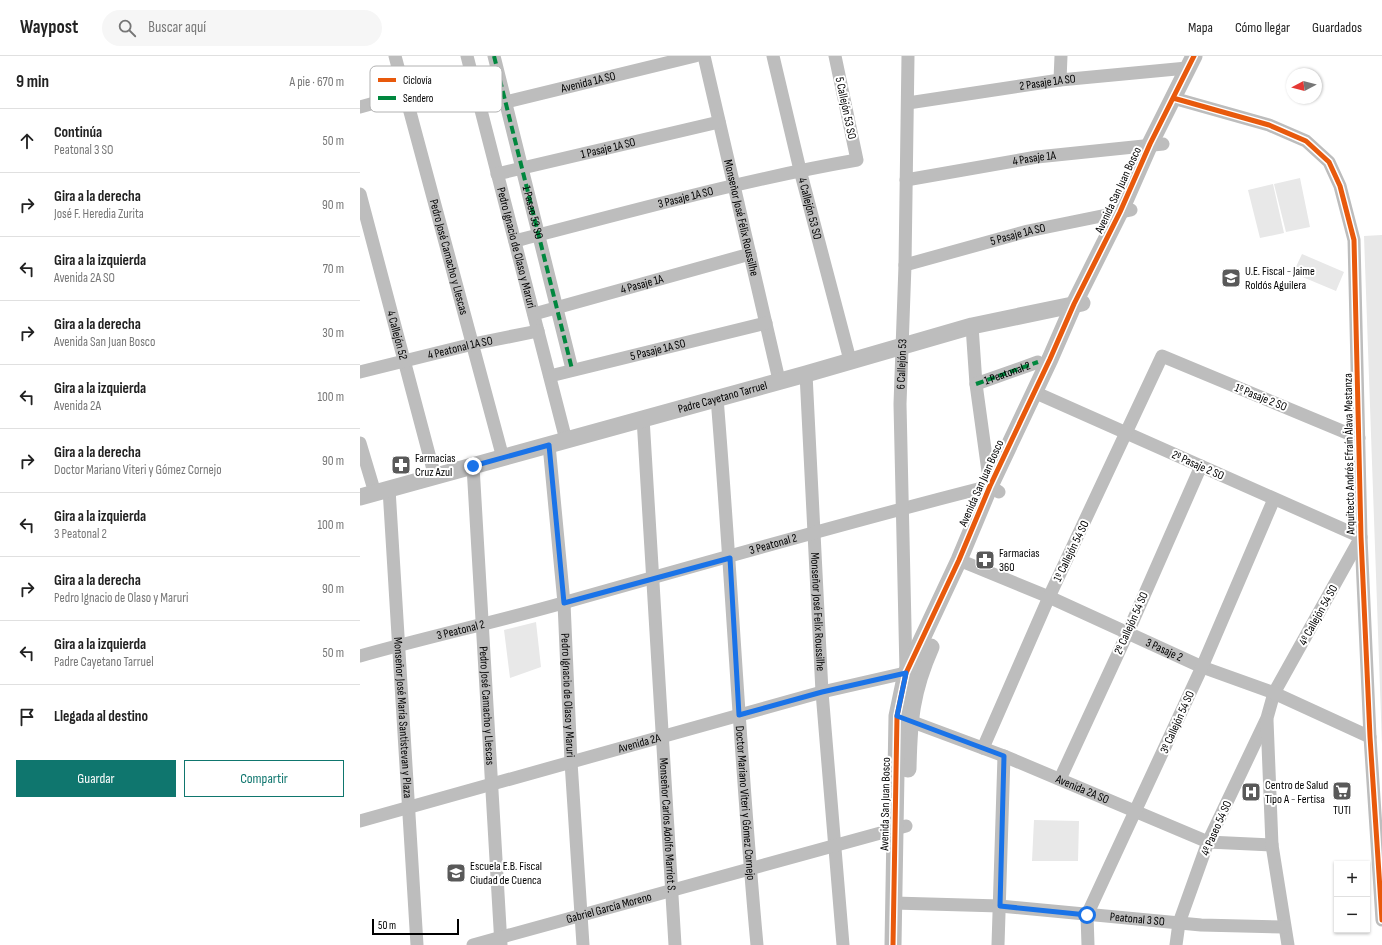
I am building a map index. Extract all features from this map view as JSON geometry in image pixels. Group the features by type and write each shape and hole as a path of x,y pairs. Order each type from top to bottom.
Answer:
{"street":[{"name":"Pedro José Camacho y Llescas","path":"395,56 398,66"},
{"name":"Pedro Ignacio de Olaso y Maruri","path":"467,56 470,66"},
{"name":"1 Paseo 53 SO","path":"494,56 497,66"},
{"name":"Avenida 1A SO","path":"502,103 695,56"},
{"name":"Monseñor José Félix Roussilhe","path":"704,56 780,380"},
{"name":"4 Callejón 53 SO","path":"773,56 800,170 850,360"},
{"name":"5 Callejón 53 SO","path":"835,56 857,160"},
{"name":"6 Callejón 53","path":"908,56 905,265 901,346 902,508 913,671"},
{"path":"1060,80 1062,56"},
{"name":"Avenida San Juan Bosco","path":"893,945 899,903 903,718 913,671 1080,303 1126,211 1179,99 1204,56"},
{"name":"2 Pasaje 1A SO","path":"908,103 1191,62"},
{"name":"Avenida San Juan Bosco","path":"1179,99 1191,62"},
{"name":"1 Paseo 53 SO","path":"502,87 572,369"},
{"name":"Arquitecto Andrés Efraín Álava Mestanza","path":"1179,99 1269,125 1306,141 1329,162 1340,186 1354,240 1361,538 1370,736 1382,920"},
{"path":"360,107 370,104"},
{"name":"Pedro José Camacho y Llescas","path":"411,112 503,458"},
{"name":"Pedro Ignacio de Olaso y Maruri","path":"482,112 566,440"},
{"name":"1 Pasaje 1A SO","path":"498,174 719,122"},
{"name":"4 Pasaje 1A","path":"906,180 1037,157 1157,144"},
{"name":"3 Pasaje 1A SO","path":"515,241 734,185 800,170 857,160"},
{"name":"4 Callejón 52","path":"360,194 435,477"},
{"name":"5 Pasaje 1A SO","path":"905,265 1028,231 1126,211"},
{"name":"4 Pasaje 1A","path":"534,314 750,254"},
{"name":"Padre Cayetano Tarruel","path":"374,493 806,374 850,360 972,326 1080,303"},
{"name":"5 Pasaje 1A SO","path":"550,376 572,369 766,323"},
{"path":"972,326 976,384 995,489"},
{"name":"4 Peatonal 1A SO","path":"360,372 473,344 538,331"},
{"name":"1º Pasaje 2 SO","path":"1162,356 1359,438"},
{"name":"1º Callejón 54 SO","path":"983,748 1049,597 1127,434 1162,356"},
{"name":"1 Peatonal 2","path":"976,384 1038,362"},
{"name":"Monseñor José Felix Roussilhe","path":"806,374 822,692 843,945"},
{"name":"2º Pasaje 2 SO","path":"1038,394 1361,538"},
{"name":"Doctor Mariano Viteri y Gómez Cornejo","path":"718,398 730,558 739,715 757,945"},
{"name":"Monseñor Carlos Adolfo Marriot S.","path":"643,418 675,945"},
{"name":"Monseñor José María Santistevan y Plaza","path":"360,442 374,493 398,645 417,945"},
{"name":"Pedro Ignacio de Olaso y Maruri","path":"549,445 564,603 571,762 583,945"},
{"name":"Pedro José Camacho y Llescas","path":"473,466 501,941"},
{"name":"2º Callejón 54 SO","path":"1060,779 1128,632 1201,466"},
{"name":"3 Peatonal 2","path":"360,656 564,603 653,577 730,558 815,532 902,508 995,489"},
{"name":"3º Callejón 54 SO","path":"1088,945 1087,915 1136,813 1202,667 1274,499"},
{"name":"4º Callejón 54 SO","path":"1274,693 1361,538"},
{"name":"3 Pasaje 2","path":"963,562 1049,597 1202,667 1274,693 1370,736"},
{"name":"Avenida 2A","path":"360,820 822,692 913,671"},
{"name":"4º Paseo 54 SO","path":"1176,945 1179,923 1208,842 1267,718 1274,693"},
{"name":"Avenida 2A SO","path":"903,718 1004,756 1136,813 1208,842 1272,845"},
{"path":"1267,718 1272,845 1288,945"},
{"path":"998,945 1004,756"},
{"name":"Gabriel García Moreno","path":"473,945 501,941 581,915 672,892 901,828"},
{"name":"Avenida San Juan Bosco","path":"899,903 903,945"},
{"name":"Peatonal 3 SO","path":"899,903 1000,906 1179,923 1284,927"}],"shaded area":[{"path":"1300,178 1310,227 1286,232 1274,184"},
{"path":"1273,184 1284,233 1260,238 1248,190"},
{"path":"1382,235 1382,745 1364,236"},
{"path":"1302,254 1344,272 1336,291 1293,273"},
{"path":"536,622 541,667 510,678 504,630"},
{"path":"1034,820 1079,821 1078,861 1032,861"}],"marked path":[{"path":"494,56 496,66"},
{"path":"502,88 572,369"},
{"path":"976,384 1038,362"}],"cycle path":[{"path":"893,945 897,716 906,673 959,560 990,486 1050,359 1074,304 1120,212 1150,144 1194,56"},
{"path":"1173,98 1269,125 1306,141 1329,162 1340,186 1354,240 1361,537 1370,737 1382,920"}],"place":[{"name":"U.E. Fiscal - Jaime Roldós Aguilera","path":"1231,278"},
{"name":"Farmacias Cruz Azul","path":"401,465"},
{"name":"Farmacias 360","path":"985,560"},
{"name":"TUTI","path":"1342,791"},
{"name":"Centro de Salud Tipo A - Fertisa","path":"1251,792"},
{"name":"Escuela E.B. Fiscal Ciudad de Cuenca","path":"456,873"}],"route":[{"path":"473,466 549,445 564,603 653,577 730,558 739,715 822,692 906,673 897,716 1004,756 1000,906 1087,915"}]}
